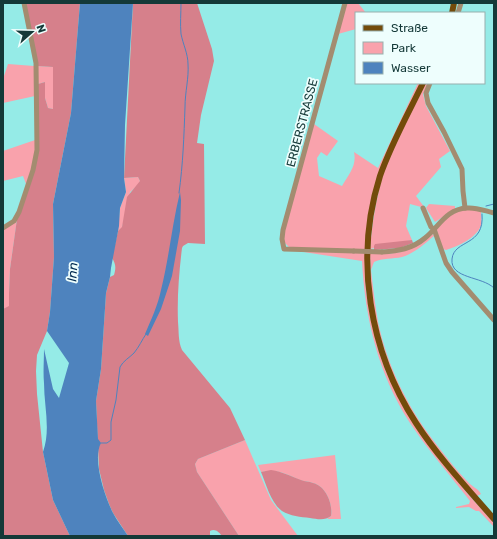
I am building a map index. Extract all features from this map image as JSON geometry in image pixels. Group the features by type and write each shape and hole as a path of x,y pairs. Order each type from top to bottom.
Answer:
{"main road":[{"path":"423,84 387,159 374,202 369,228 368,247 368,277 371,309 386,366 395,387 408,410 424,435 441,457 494,519"}],"street":[{"path":"3,228 14,221 19,212 33,170 37,150 36,63 24,3"},
{"name":"ERBERSTRASSE","path":"345,3 283,230 282,239 284,249 382,252 401,250 411,247 424,239 434,229"},
{"path":"430,84 426,93 428,103 462,170 462,191 466,208"},
{"path":"423,208 431,226 434,229 446,263 452,272 494,320"},
{"path":"434,229 446,216 454,211 466,208 494,213"}],"green space":[{"path":"347,3 358,3 365,12 355,12 355,29 338,34"},
{"path":"8,64 34,66 35,96 3,103 3,79"},
{"path":"37,66 53,67 53,109 48,108 45,98 45,82 38,84"},
{"path":"418,84 421,84 380,170 365,270 366,291 370,317 378,349 386,372 413,423 467,493 494,523 494,527 479,511 469,507 456,508 469,504 470,501 410,423 389,385 375,345 370,324 366,303 362,261 284,249 289,247 284,242 284,230 314,124 338,141 327,156 321,152 317,158 319,176 342,186 350,174 353,166 355,157 354,152 378,168"},
{"path":"425,84 428,84 423,94 426,106 450,151 439,159 441,167 416,196 425,208 410,204 406,226 412,240 370,249 378,193 387,162 397,139"},
{"path":"38,139 37,155 24,191 26,184 23,176 3,181 3,151"},
{"path":"138,177 140,181 139,184 130,192 122,228 118,231 120,208 126,192 124,178"},
{"path":"429,204 455,206 455,209 435,222 426,208"},
{"path":"461,210 477,210 481,212 481,223 479,229 476,234 456,247 446,250 443,249 438,235 438,227 446,218"},
{"path":"17,219 10,269 9,307 3,309 3,230"},
{"path":"433,234 434,236 423,245 407,255 399,258 374,262 371,270 378,322 392,369 414,413 445,456 463,477 480,492 481,494 477,496 429,438 410,410 392,374 376,322 371,289 370,254 401,252"},
{"path":"245,440 271,500 298,536 239,536 197,472 195,464 198,459"},
{"path":"335,455 341,519 327,519 331,516 330,501 322,488 318,485 302,481 282,473 272,471 261,472 258,465"}],"shaded area":[{"path":"23,3 80,3 71,113 53,204 54,257 50,312 47,331 37,355 36,371 43,452 53,500 70,536 3,536 3,309 9,306 10,269 17,219 37,155 38,84 45,82 45,98 48,108 53,109 53,67 37,66"},
{"path":"133,3 197,3 212,49 214,61 201,115 197,143 204,144 205,244 188,243 182,248 178,285 178,322 179,340 182,350 230,408 245,440 198,459 195,464 197,472 239,536 222,536 214,530 210,531 210,536 128,536 109,504 99,469 96,401 101,369 106,293 110,277 115,273 115,264 112,258 118,231 122,227 127,197 140,181 138,177 124,178"},
{"path":"412,240 413,243 400,248 374,250 375,244"},
{"path":"271,470 302,481 312,482 322,488 330,501 331,516 326,519 318,519 296,516 288,514 278,508 267,488 261,472"}],"water":[{"name":"Inn","path":"80,3 133,3 125,125 124,178 126,192 120,208 119,226 106,293 101,369 96,401 98,439 101,443 98,458 103,488 116,519 128,536 70,536 53,500 43,452 47,435 44,349 53,389 59,398 69,363 47,331 54,257 53,204 71,113"},
{"path":"180,192 180,231 172,276 161,309 148,336 145,334 160,296"}],"waterway":[{"path":"179,193 188,69 188,60 181,34 181,3"},
{"path":"486,206 494,204"},
{"path":"482,214 482,225 479,232 458,248 452,259 453,265 461,274 482,281 494,288"},
{"path":"101,443 107,443 111,440 111,422 116,400 120,367 124,361 134,353 146,334"}]}
